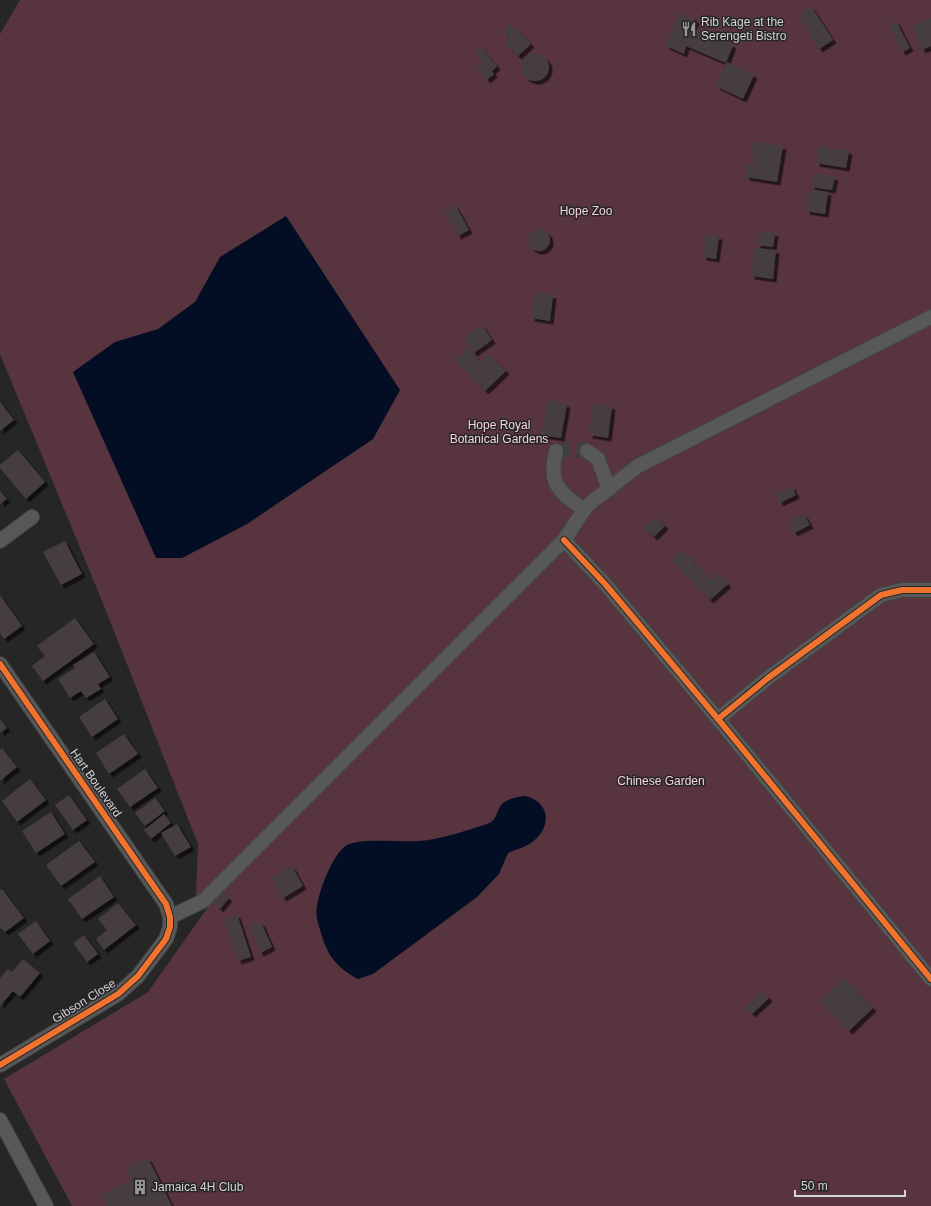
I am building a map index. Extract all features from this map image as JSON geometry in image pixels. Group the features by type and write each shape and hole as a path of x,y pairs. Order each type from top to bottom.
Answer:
{"street":[{"path":"170,917 203,901 564,540 584,510 638,466 931,316"},
{"path":"587,450 598,459 609,489"},
{"path":"556,451 552,467 555,483 567,497 584,510"},
{"path":"0,541 32,517"},
{"path":"564,540 606,584 718,718 931,979"},
{"path":"718,718 768,678 881,595 902,590 931,590"},
{"name":"Hart Boulevard","path":"0,664 166,904 170,917"},
{"name":"Gibson Close","path":"0,1065 118,994 138,976 166,939 170,927 170,917"},
{"path":"0,1120 46,1206"}],"green space":[{"name":"Hope Royal Botanical Gardens","path":"20,0 931,0 931,1206 72,1206 4,1079 148,992 208,907 196,894 198,844 102,601 0,354 0,34"}],"water":[{"path":"286,216 400,390 373,439 247,524 182,558 156,558 73,372 115,342 158,329 195,302 220,257"},
{"path":"526,796 534,799 544,810 546,816 543,830 531,843 508,853 499,874 477,897 373,974 358,979 341,968 330,955 326,947 317,919 317,912 318,902 325,879 335,858 341,850 347,845 362,841 419,841 435,839 462,832 491,822 505,801"}],"building":[{"path":"811,6 833,40 819,49 798,15"},
{"path":"680,13 696,20 693,28 733,45 726,63 686,46 684,54 666,46"},
{"path":"931,18 931,46 922,50 912,25"},
{"path":"896,21 910,48 902,52 889,24"},
{"path":"511,24 531,44 518,56 505,43 510,38 503,32"},
{"path":"481,47 497,66 492,71 494,74 487,80 476,68 482,63 474,53"},
{"path":"535,53 545,57 549,67 545,77 535,81 525,77 521,67 525,57"},
{"path":"727,62 754,75 743,99 716,86"},
{"path":"752,141 783,146 777,182 746,177 748,164 753,165 754,155 750,154"},
{"path":"819,146 849,151 846,168 816,163"},
{"path":"814,173 835,177 832,190 811,187"},
{"path":"809,189 828,192 825,214 806,211"},
{"path":"455,205 469,230 458,236 444,211"},
{"path":"539,229 543,230 549,236 549,244 543,250 539,251 535,250 529,244 528,240 529,236 535,230"},
{"path":"759,231 775,233 773,247 757,245"},
{"path":"706,235 719,236 716,259 703,257"},
{"path":"754,248 776,250 773,279 751,276"},
{"path":"535,293 553,295 550,321 531,318"},
{"path":"482,325 492,340 474,353 464,338"},
{"path":"468,348 481,362 489,354 506,371 485,391 455,360"},
{"path":"548,400 567,404 561,438 541,435"},
{"path":"0,402 14,420 0,431"},
{"path":"593,404 612,406 608,438 589,435"},
{"path":"18,450 45,482 26,499 0,468 0,465"},
{"path":"792,486 796,495 780,503 775,493"},
{"path":"0,491 7,499 0,504"},
{"path":"804,514 810,525 794,533 788,523"},
{"path":"656,516 665,526 654,537 644,528"},
{"path":"65,541 82,574 61,585 43,552"},
{"path":"683,550 711,580 718,574 728,584 710,600 672,560"},
{"path":"0,595 22,626 4,639 0,633"},
{"path":"75,618 94,644 43,681 32,666 45,656 37,646"},
{"path":"94,652 110,677 98,684 101,689 86,698 81,691 70,698 58,679 75,668 73,665"},
{"path":"105,699 118,719 92,737 79,717"},
{"path":"0,719 7,728 0,733"},
{"path":"124,734 138,754 109,774 96,753"},
{"path":"2,748 17,767 0,781 0,749"},
{"path":"145,769 158,788 130,807 117,789"},
{"path":"30,779 46,800 17,822 2,801"},
{"path":"69,795 87,820 73,830 55,805"},
{"path":"155,798 165,811 145,826 135,813"},
{"path":"51,812 65,834 36,853 22,831"},
{"path":"164,814 171,823 151,839 144,830"},
{"path":"177,824 191,847 175,856 161,833"},
{"path":"79,841 95,862 61,886 46,865"},
{"path":"292,866 303,886 283,898 271,878"},
{"path":"100,876 114,897 82,919 68,899"},
{"path":"2,889 24,918 5,932 0,927 0,890"},
{"path":"222,893 229,898 220,909 214,903"},
{"path":"118,903 136,925 104,950 96,939 107,930 98,919"},
{"path":"237,914 251,957 238,961 223,919"},
{"path":"36,921 50,941 33,954 18,934"},
{"path":"261,922 272,947 260,953 249,927"},
{"path":"84,935 98,954 87,962 73,943"},
{"path":"23,959 40,973 20,997 13,991 0,1006 0,978 8,969 12,972"},
{"path":"844,977 873,1008 849,1031 820,1001"},
{"path":"762,991 769,998 752,1014 745,1007"},
{"name":"Jamaica 4H Club","path":"148,1158 172,1206 108,1206 102,1195 132,1180 127,1168"}],"tunnel":[{"path":"556,451 573,449 587,451"}],"cycle path":[{"path":"564,540 606,585 931,979"},
{"path":"718,719 768,678 881,595 902,590 931,590"},
{"path":"0,664 166,904 170,917 170,927 166,939 138,976 118,994 0,1065"}],"place":[{"name":"Rib Kage at the Serengeti Bistro","path":"689,29"},
{"name":"Jamaica 4H Club","path":"140,1187"}],"park label":[{"name":"Hope Zoo","path":"586,211"},
{"name":"Chinese Garden","path":"661,781"}]}
